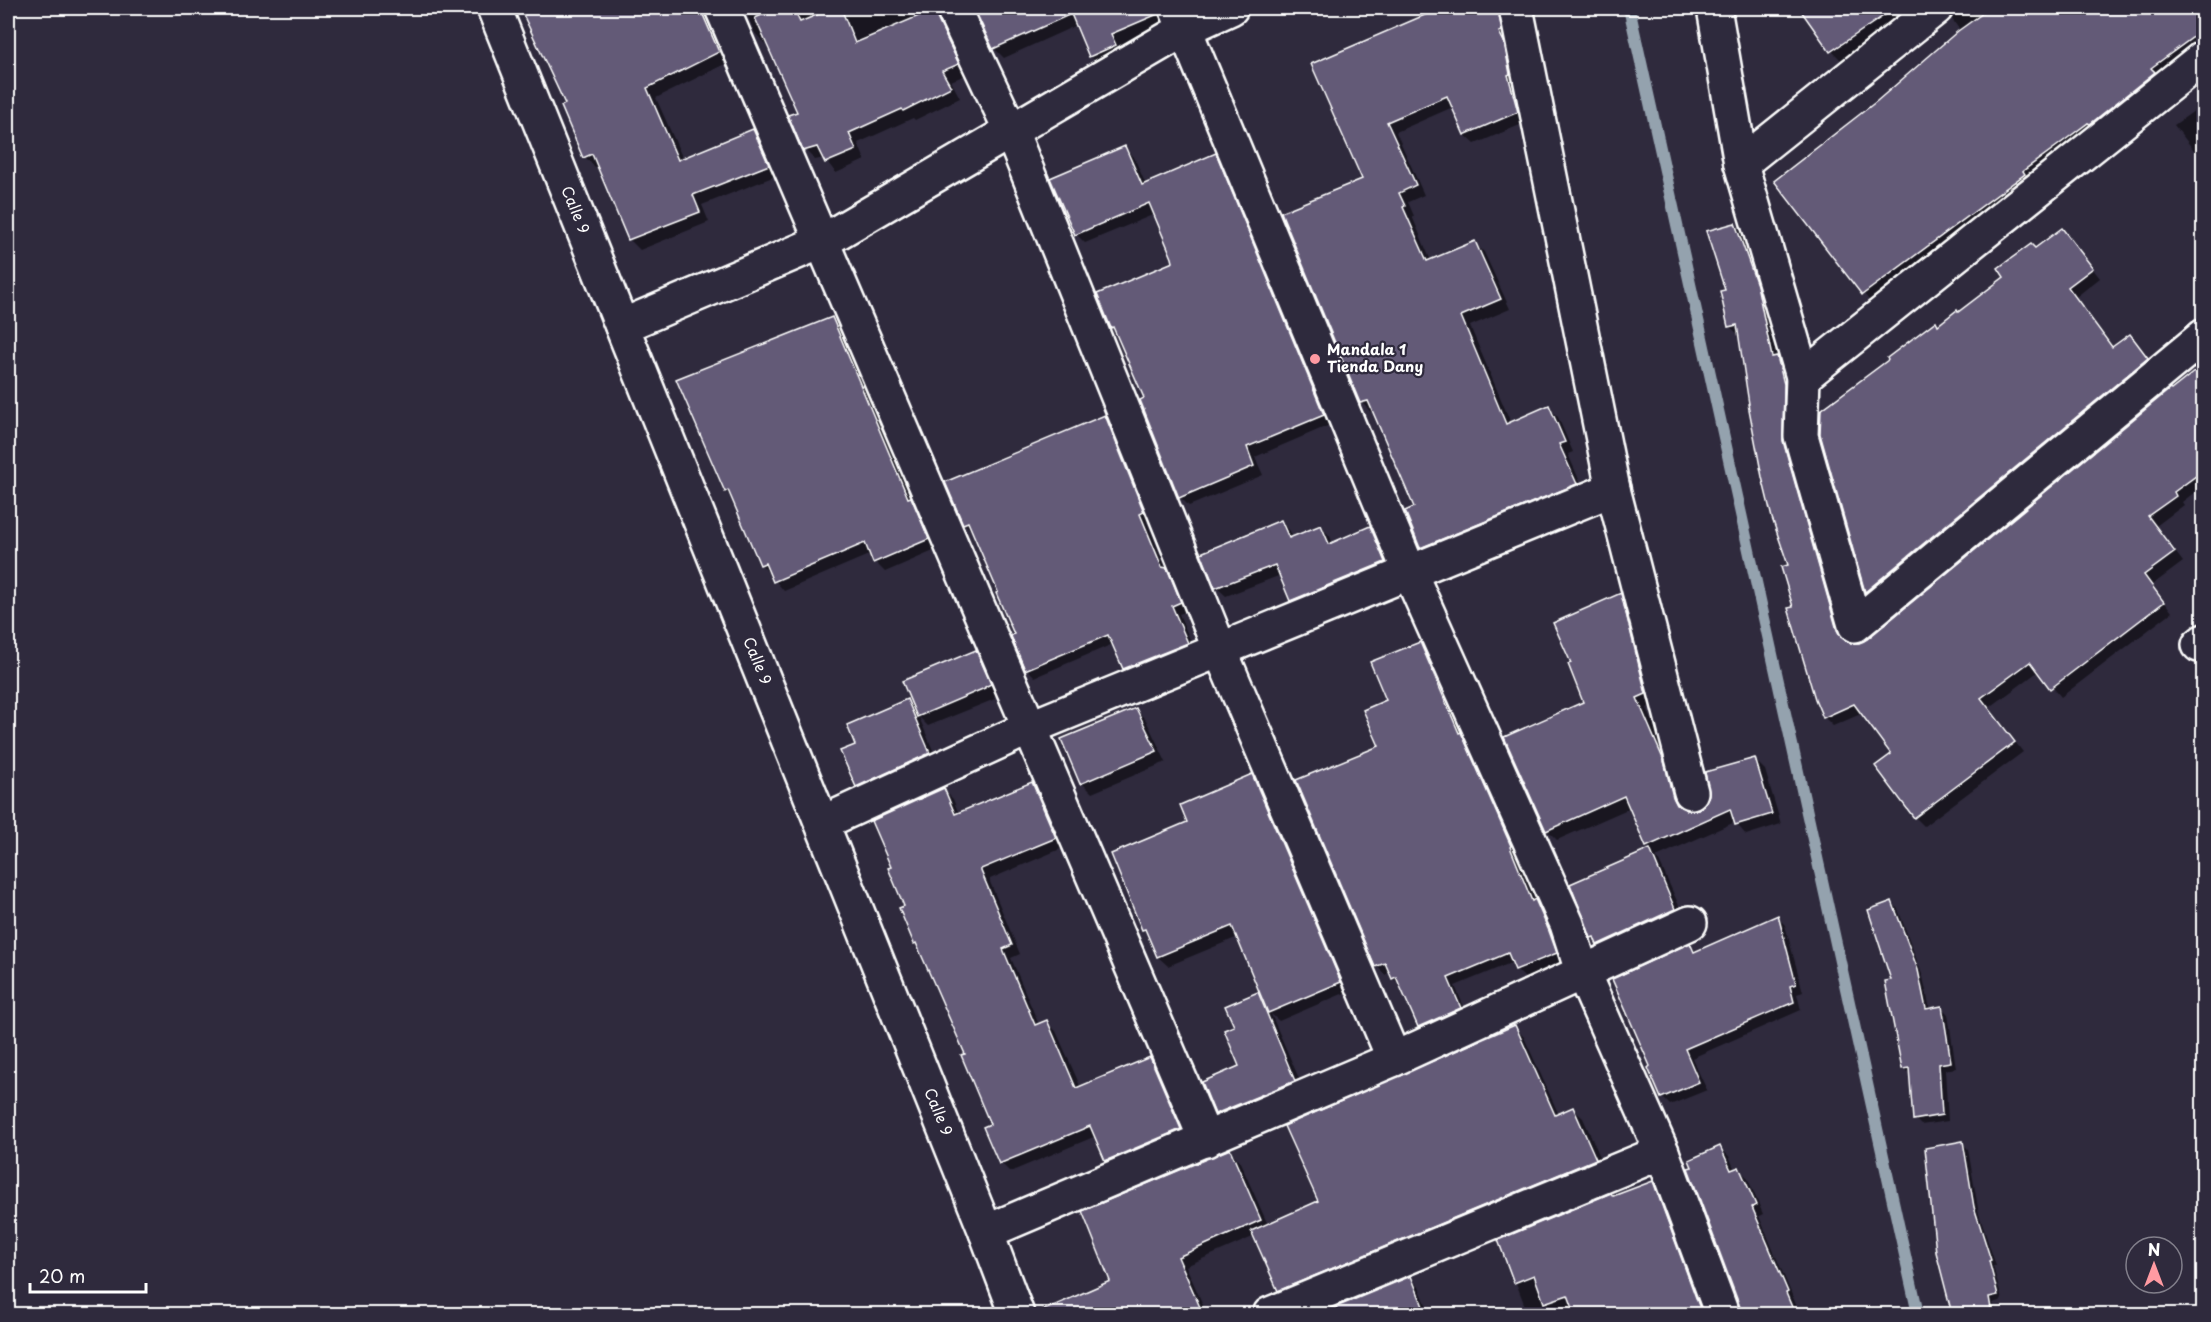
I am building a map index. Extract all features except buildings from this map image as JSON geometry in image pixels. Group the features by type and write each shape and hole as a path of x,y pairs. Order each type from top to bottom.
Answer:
{"street":[{"name":"Calle 9","path":"494,8 1017,1314"},
{"path":"722,8 1206,1140"},
{"path":"953,8 1011,131 1220,650 1394,1059"},
{"path":"622,326 823,241 1011,131 1181,18 1231,8"},
{"path":"1516,8 1613,489 1691,792"},
{"path":"1714,8 1741,164 1803,377 1801,436 1855,625 2204,336"},
{"path":"1741,164 1936,8"},
{"path":"1181,18 1409,571 1566,924 1582,971 1662,1152 1722,1314"},
{"path":"1803,377 2204,57"},
{"path":"822,823 1029,728 1613,489"},
{"path":"986,1232 1394,1059 1690,923"},
{"path":"1270,1314 1662,1152"}],"waterway":[{"path":"1629,8 1918,1314"}],"place":[{"name":"Mandala 1 Tienda Dany","path":"1315,359"}]}
